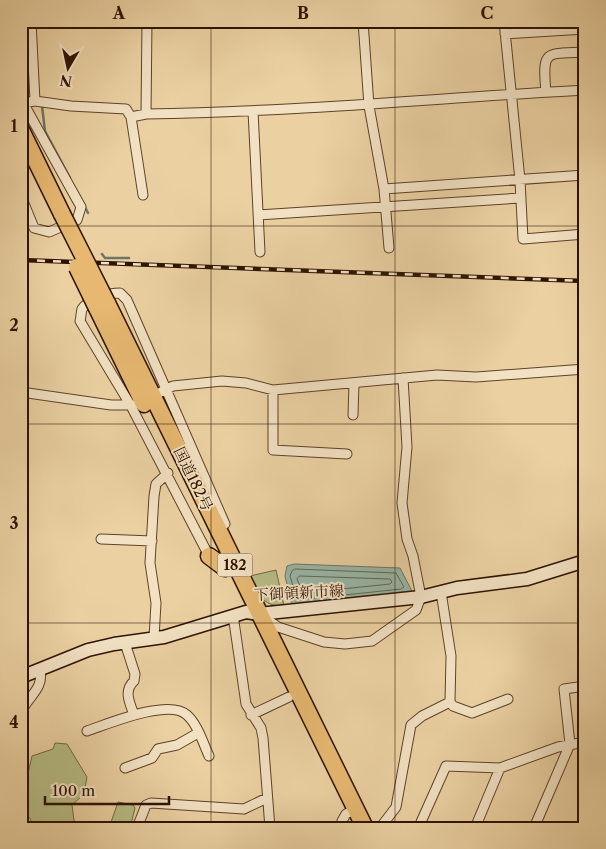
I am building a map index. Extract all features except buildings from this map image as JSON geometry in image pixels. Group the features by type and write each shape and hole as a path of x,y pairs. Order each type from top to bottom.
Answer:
{"highway":[{"name":"国道182号","path":"21,130 58,216 228,563 246,614 350,820 365,828"},
{"name":"国道182号","path":"21,152 58,216"},
{"path":"209,556 228,563 225,524"},
{"name":"国道182号","path":"246,614 350,820"}],"main road":[{"name":"下御領新市線","path":"21,678 88,650 125,642 164,637 246,614 421,597 457,588 527,579 585,561"}],"street":[{"path":"31,21 35,102"},
{"path":"146,114 147,21"},
{"path":"362,21 369,106 384,189 389,248"},
{"path":"504,21 520,180 523,239 585,234"},
{"path":"505,34 585,29"},
{"path":"546,92 544,66 548,56 553,53 585,52"},
{"path":"131,117 146,114 369,106 585,90"},
{"path":"22,101 126,109 131,117 143,195"},
{"path":"21,196 34,228 49,232 77,220 81,207 22,101"},
{"path":"253,111 260,252"},
{"path":"384,189 585,175"},
{"path":"258,215 520,198"},
{"path":"209,556 135,405 80,321 82,309 109,293 120,293 127,300 162,391 225,524"},
{"path":"162,391 173,386 222,381 246,383 273,390 437,375 476,377 585,369"},
{"path":"270,828 264,738 261,728 251,715 246,704 246,614 324,642 345,644 372,641 416,610 421,597 413,556 407,539 402,503 407,447 404,378"},
{"path":"353,415 354,383"},
{"path":"273,390 273,450 347,454"},
{"path":"21,392 111,406 135,405"},
{"path":"154,638 156,603 150,563 156,484 168,473"},
{"path":"101,539 152,541"},
{"path":"441,592 451,656 450,702 453,706 472,712 508,698"},
{"path":"125,642 135,674 134,681 128,686 127,692 134,715"},
{"path":"21,713 25,704 40,686 42,679 40,670"},
{"path":"534,828 570,744 564,689 585,686"},
{"path":"251,715 288,697"},
{"path":"380,828 396,807 410,725 422,716 450,702"},
{"path":"87,731 134,715 164,710 179,710 186,714 209,756"},
{"path":"125,768 152,758 158,749 177,745 198,733"},
{"path":"423,828 421,822 446,766 500,768 570,744 585,742"},
{"path":"474,828 500,768"},
{"path":"136,828 146,805 151,803 244,809 267,798"}],"green space":[{"path":"276,570 284,606 270,604 265,601 250,576"},
{"path":"55,743 67,744 87,777 84,794 72,805 75,828 33,828 30,818 22,814 24,790 32,756 53,749"},
{"path":"118,802 133,805 135,808 130,828 109,828"}],"water":[{"path":"294,564 400,568 413,593 292,606 285,576 287,566"}],"waterway":[{"path":"42,106 45,131 70,178"},
{"path":"84,205 88,213"},
{"path":"102,254 105,258 129,258"}],"railway":[{"path":"21,260 585,281"}]}
